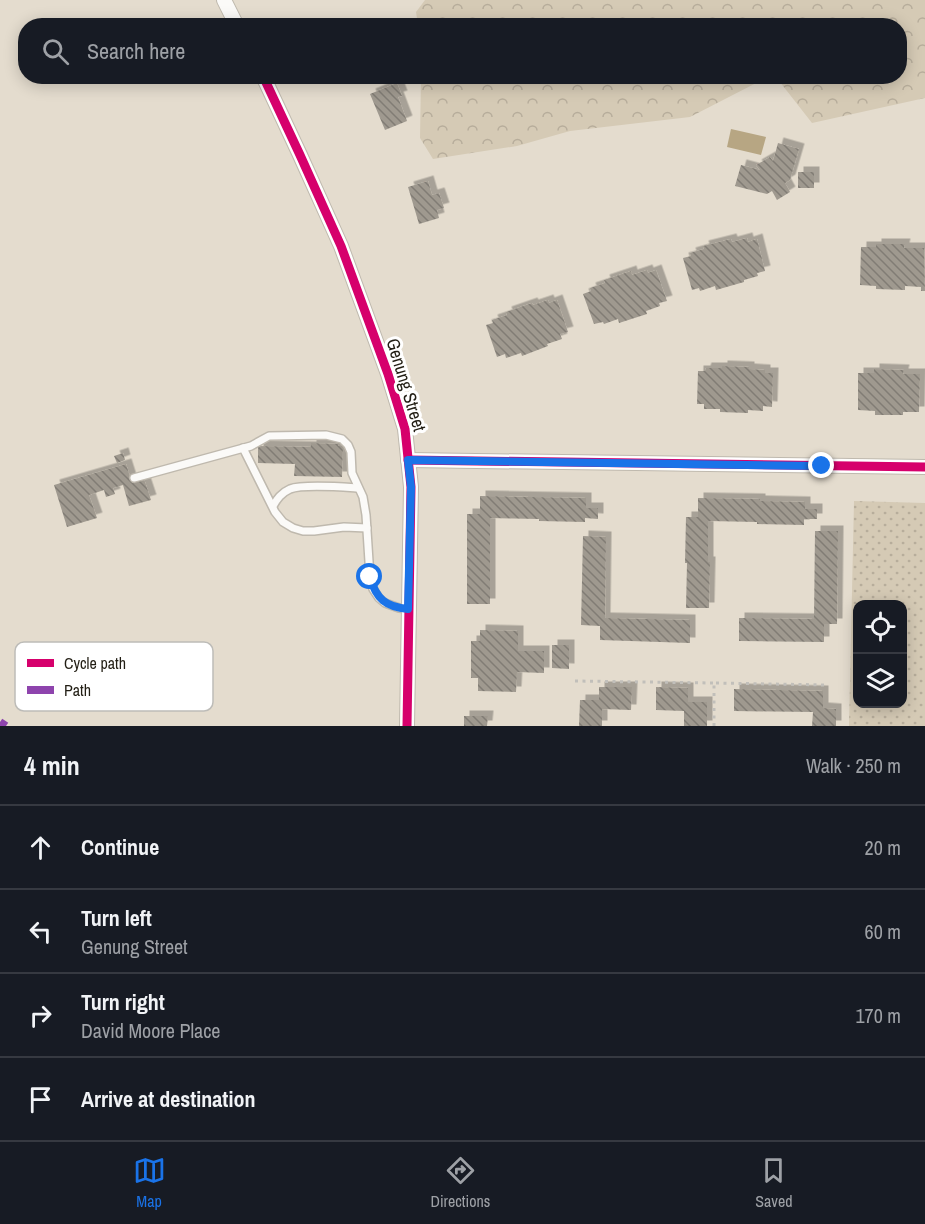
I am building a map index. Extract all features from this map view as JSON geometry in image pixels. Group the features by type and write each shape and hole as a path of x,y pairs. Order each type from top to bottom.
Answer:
{"street":[{"path":"224,0 233,18"},
{"name":"Genung Street","path":"266,84 345,257 405,429 411,487 407,726"},
{"path":"408,460 925,467"}],"lane":[{"path":"134,478 250,446 268,436 326,435 342,439 351,452 352,473 363,497 373,589 385,603 408,609"},
{"path":"243,448 283,522 303,531 344,527 367,528"},
{"path":"273,506 282,494 295,488 325,486 358,488"}],"path":[{"path":"575,681 828,685"},
{"path":"714,683 714,726"}],"green space":[{"path":"425,0 925,0 925,98 812,123 781,84 907,84 907,18 417,18 416,12"},
{"path":"421,84 754,84 690,117 570,131 517,146 433,159 420,138"},
{"path":"854,501 925,503 925,726 849,726"}],"shaded area":[{"path":"731,129 766,137 761,155 727,147"}],"building":[{"path":"397,84 402,96 398,97 407,121 385,130 370,94"},
{"path":"778,143 799,149 790,180 785,183 790,192 777,200 772,191 767,194 735,186 741,165 760,170 756,165 770,157 773,161"},
{"path":"798,172 814,172 814,188 798,188"},
{"path":"428,181 432,195 439,193 444,208 437,210 439,218 419,224 408,187"},
{"path":"747,238 748,242 757,239 765,271 757,273 758,276 744,280 744,282 716,290 715,286 700,291 699,288 692,290 683,258 691,256 690,253 704,249 703,246 731,239 732,242"},
{"path":"876,244 905,244 904,248 924,248 925,291 921,291 921,287 905,286 905,290 876,289 876,286 860,285 861,247 876,247"},
{"path":"647,270 648,273 656,270 667,301 646,311 647,314 619,323 618,319 604,324 603,322 594,324 583,294 591,291 590,288 605,283 604,280 631,271 632,275"},
{"path":"548,300 549,303 557,300 568,332 560,334 562,339 522,356 521,353 506,358 505,354 497,357 486,325 493,323 492,320 507,315 506,312"},
{"path":"722,366 749,367 749,369 765,370 765,373 773,373 772,407 763,406 763,411 748,410 748,413 720,412 720,409 704,409 704,404 697,404 698,371 705,371 706,368 722,368"},
{"path":"874,369 904,370 903,374 920,374 919,412 903,412 903,415 875,415 875,411 858,410 858,373 874,373"},
{"path":"311,443 343,446 342,477 294,476 295,464 258,463 258,446 311,447"},
{"path":"123,453 125,460 117,463 114,456"},
{"path":"126,464 132,483 144,479 151,500 129,506 123,485 113,488 115,494 106,497 104,490 89,495 97,518 67,527 54,485"},
{"path":"480,496 586,498 586,508 598,508 598,519 585,518 585,522 490,518 490,604 467,604 467,514 480,514"},
{"path":"698,498 805,502 805,509 817,509 817,519 804,519 804,525 708,521 709,608 686,608 686,517 698,517"},
{"path":"815,531 838,531 837,624 824,624 824,642 739,641 739,618 814,619"},
{"path":"583,536 606,537 605,618 690,620 690,643 600,640 600,626 581,625"},
{"path":"480,630 518,631 518,651 544,651 544,673 517,672 516,692 478,691 478,678 471,678 471,641 480,641"},
{"path":"552,645 569,645 569,669 552,668"},
{"path":"599,687 632,687 631,710 602,709 602,726 579,726 580,700 599,700"},
{"path":"656,687 688,688 688,702 707,702 707,726 684,726 684,711 656,710"},
{"path":"734,689 823,691 823,708 836,709 836,726 812,726 813,712 734,711"},
{"path":"464,716 488,716 487,726 464,726"}],"marked path":[{"path":"0,722 6,726"}],"cycle path":[{"path":"267,84 341,246 388,374 405,429 411,487 407,726"},
{"path":"408,460 925,467"}],"route":[{"path":"370,577 373,589 379,598 385,603 408,609 411,487 408,460 822,466"}]}
